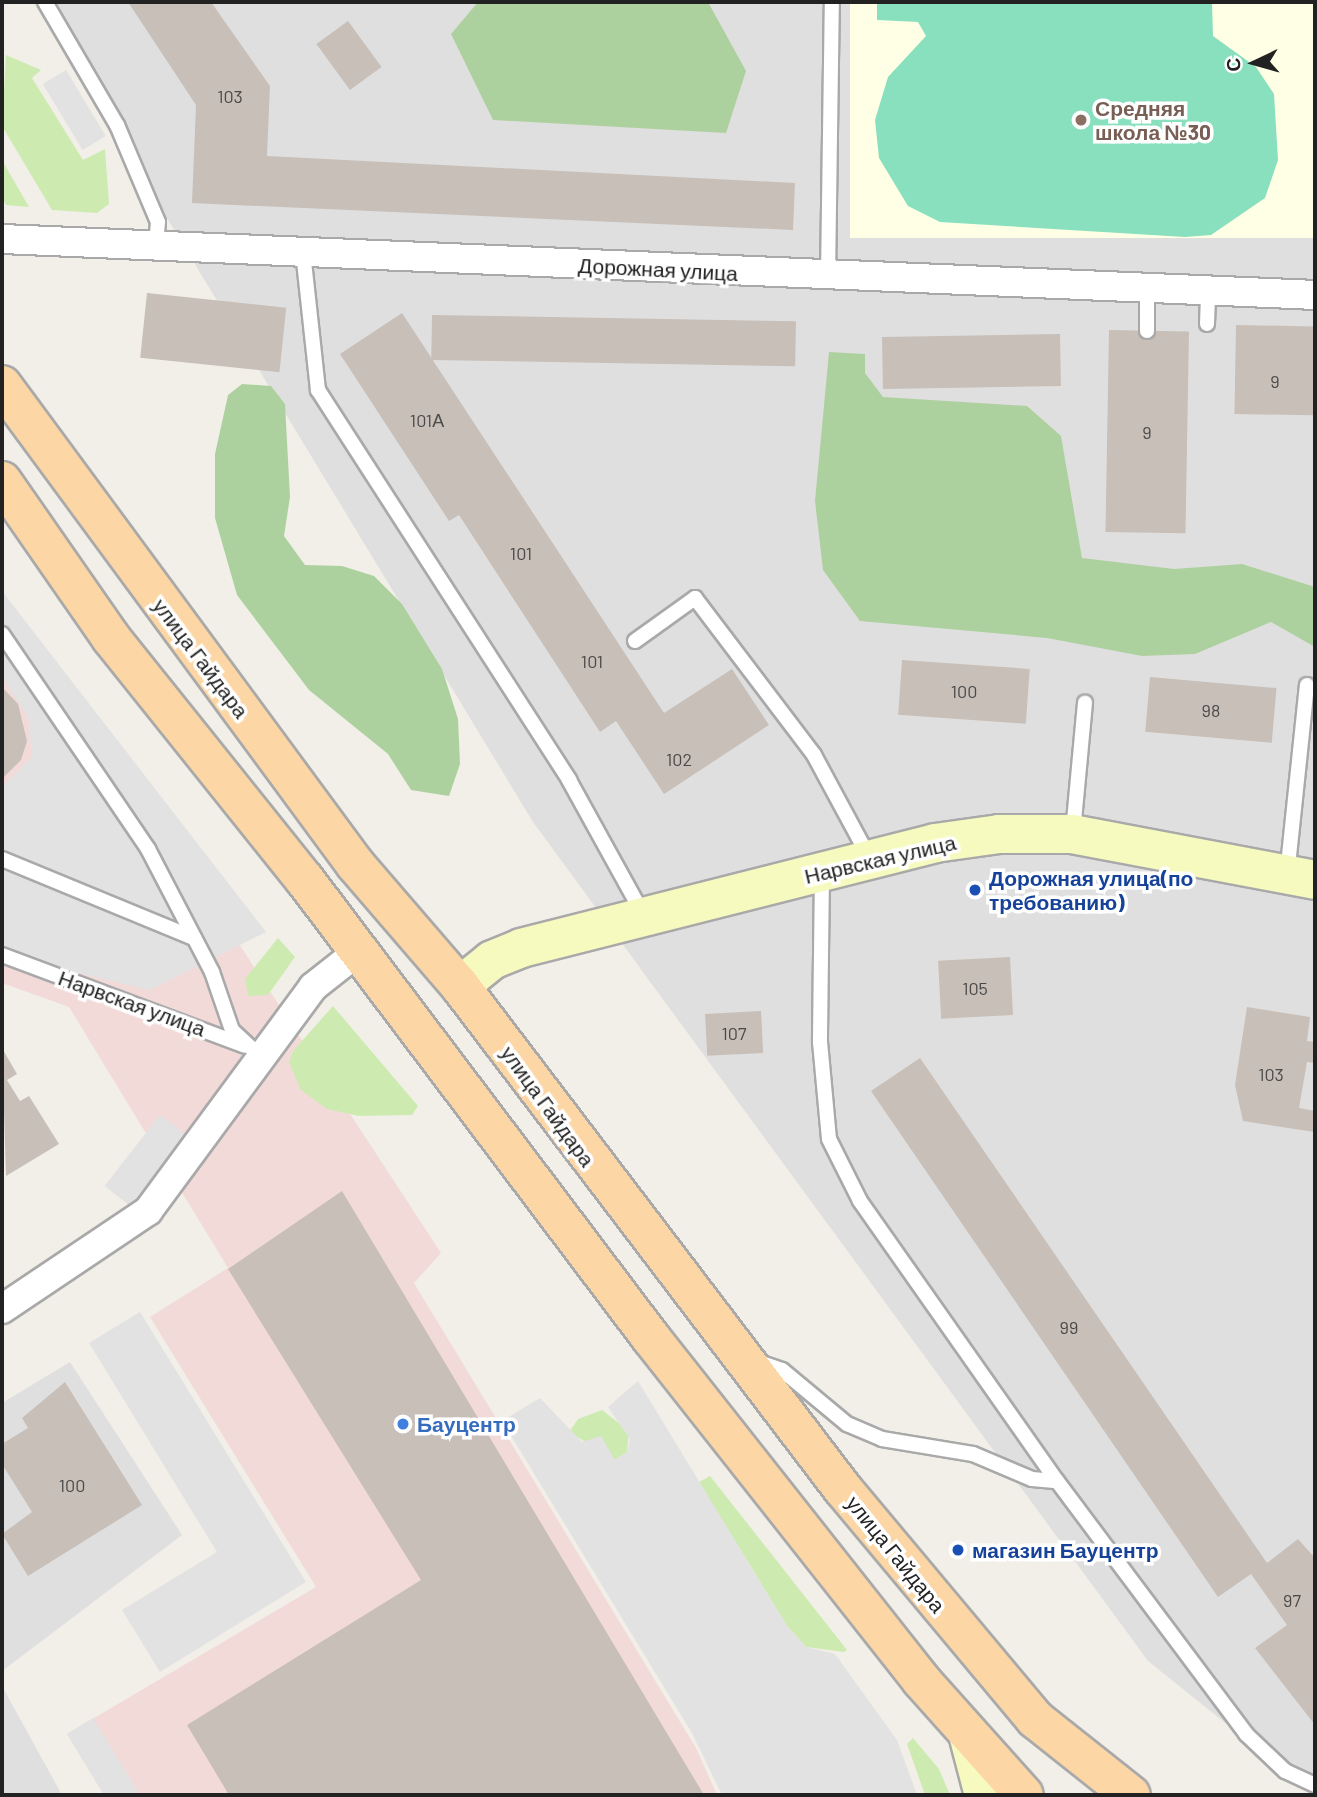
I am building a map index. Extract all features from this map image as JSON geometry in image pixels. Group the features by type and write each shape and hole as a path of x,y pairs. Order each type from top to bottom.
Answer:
{"main road":[{"name":"улица Гайдара","path":"2,385 355,864 460,986 736,1353 978,1656 1035,1719 1131,1795"},
{"path":"2,481 111,638 306,880 356,953 660,1349 968,1734 1024,1795"}],"street":[{"name":"Дорожная улица","path":"2,238 828,277 1315,295"},
{"name":"Нарвская улица","path":"460,986 492,960 522,948 822,871 999,834 1072,834 1301,877"},
{"path":"2,1309 148,1211 257,1048 313,987 356,953"},
{"path":"968,1734 984,1795"}],"lane":[{"path":"45,2 117,125 158,222 156,245"},
{"path":"828,277 832,2"},
{"path":"303,252 318,390 569,780 644,917"},
{"path":"1146,331 1147,289"},
{"path":"1207,324 1208,290"},
{"path":"635,641 695,598 814,755 872,861"},
{"path":"2,634 148,849 194,938 232,1030 257,1048"},
{"path":"1301,877 1307,685"},
{"path":"1072,834 1085,703"},
{"path":"2,859 194,938"},
{"path":"822,871 820,1042 829,1139 860,1201 1056,1481 1246,1734 1285,1771 1315,1785"},
{"name":"Нарвская улица","path":"2,955 257,1048"},
{"path":"736,1353 782,1370 847,1424 882,1438 973,1454 1032,1479 1056,1481"}],"shaded area":[{"path":"36,2 1315,2 1315,1795 1148,1661 533,822"},
{"name":"Средняя школа №30","path":"850,2 1315,2 1315,238 850,238"},
{"path":"66,70 106,136 83,150 43,84"},
{"path":"2,591 266,932 150,990 2,955 2,788 32,757 28,717 2,677"},
{"path":"2,603 177,849 441,1253 414,1283 696,1748 717,1795 104,1795 67,1734 316,1587 150,1317 228,1268 69,1007 2,983"},
{"path":"160,1115 186,1135 131,1206 105,1186"},
{"path":"140,1312 306,1582 160,1672 122,1610 217,1552 89,1343"},
{"path":"70,1362 182,1535 2,1671 2,1403"},
{"path":"638,1381 787,1626 806,1647 835,1654 897,1740 917,1795 722,1795 692,1733 502,1421 540,1398 582,1442 601,1436 615,1460 627,1452 630,1439 608,1407"},
{"path":"2,1686 62,1795 2,1795"},
{"path":"93,1718 140,1795 104,1795 67,1734"}],"green space":[{"path":"478,2 708,2 746,71 726,133 493,120 451,34"},
{"name":"Средняя школа №30","path":"877,2 1212,2 1213,36 1256,67 1274,94 1278,160 1265,198 1211,235 1185,237 940,222 908,206 879,158 875,120 888,77 926,36 918,22 877,20"},
{"path":"6,55 41,70 32,78 83,160 105,149 109,204 97,213 52,210 2,126"},
{"path":"2,160 29,207 6,205 2,198"},
{"path":"829,352 865,354 865,373 883,397 1027,406 1061,436 1082,558 1174,569 1242,564 1315,587 1315,647 1271,622 1195,654 1142,656 1047,638 860,621 823,570 815,501"},
{"path":"242,384 271,386 285,404 290,497 284,536 305,565 342,566 374,576 402,604 442,669 458,719 460,764 449,796 411,790 388,754 309,690 237,595 215,518 215,454 228,395"},
{"path":"278,938 295,957 268,995 248,996 245,979"},
{"path":"333,1006 418,1106 412,1115 359,1116 327,1109 301,1090 289,1062 293,1051"},
{"path":"602,1410 629,1431 627,1452 615,1460 569,1432 578,1419"},
{"path":"710,1476 847,1650 844,1652 806,1647 787,1626 699,1482"},
{"path":"913,1738 939,1769 950,1795 925,1795 907,1744"}],"building":[{"path":"128,2 211,2 270,86 267,156 795,183 793,230 192,203 196,105"},
{"path":"348,21 382,67 350,90 316,44"},
{"path":"147,293 286,308 279,372 140,358"},
{"path":"402,313 664,713 732,669 769,725 664,794 616,721 600,732 459,515 449,521 340,354"},
{"path":"432,315 796,321 795,366 431,360"},
{"path":"1236,325 1315,326 1313,415 1234,414"},
{"path":"1109,330 1189,331 1185,533 1105,532"},
{"path":"1060,334 1061,386 883,389 882,337"},
{"path":"902,660 1030,669 1026,724 898,715"},
{"path":"1150,677 1277,688 1272,743 1145,732"},
{"path":"2,687 18,704 27,741 21,760 2,779"},
{"path":"1010,957 1013,1015 941,1019 938,961"},
{"path":"1247,1007 1310,1017 1307,1041 1315,1042 1315,1063 1307,1062 1299,1108 1315,1111 1315,1132 1243,1121 1235,1085"},
{"path":"761,1011 763,1053 707,1056 705,1014"},
{"path":"2,1048 17,1074 7,1080 20,1101 29,1096 59,1144 6,1176"},
{"path":"920,1058 1267,1563 1298,1539 1315,1558 1315,1725 1255,1648 1287,1625 1251,1574 1218,1597 871,1091"},
{"name":"Бауцентр","path":"342,1191 704,1795 229,1795 187,1725 421,1580 228,1269"},
{"path":"65,1382 142,1505 28,1576 2,1534 32,1512 2,1464 2,1444 28,1428 22,1418"}],"place":[{"name":"Средняя школа №30","path":"1081,120"},
{"name":"Дорожная улица(по требованию)","path":"975,890"},
{"name":"Бауцентр","path":"403,1424"},
{"name":"магазин Бауцентр","path":"958,1550"}]}
